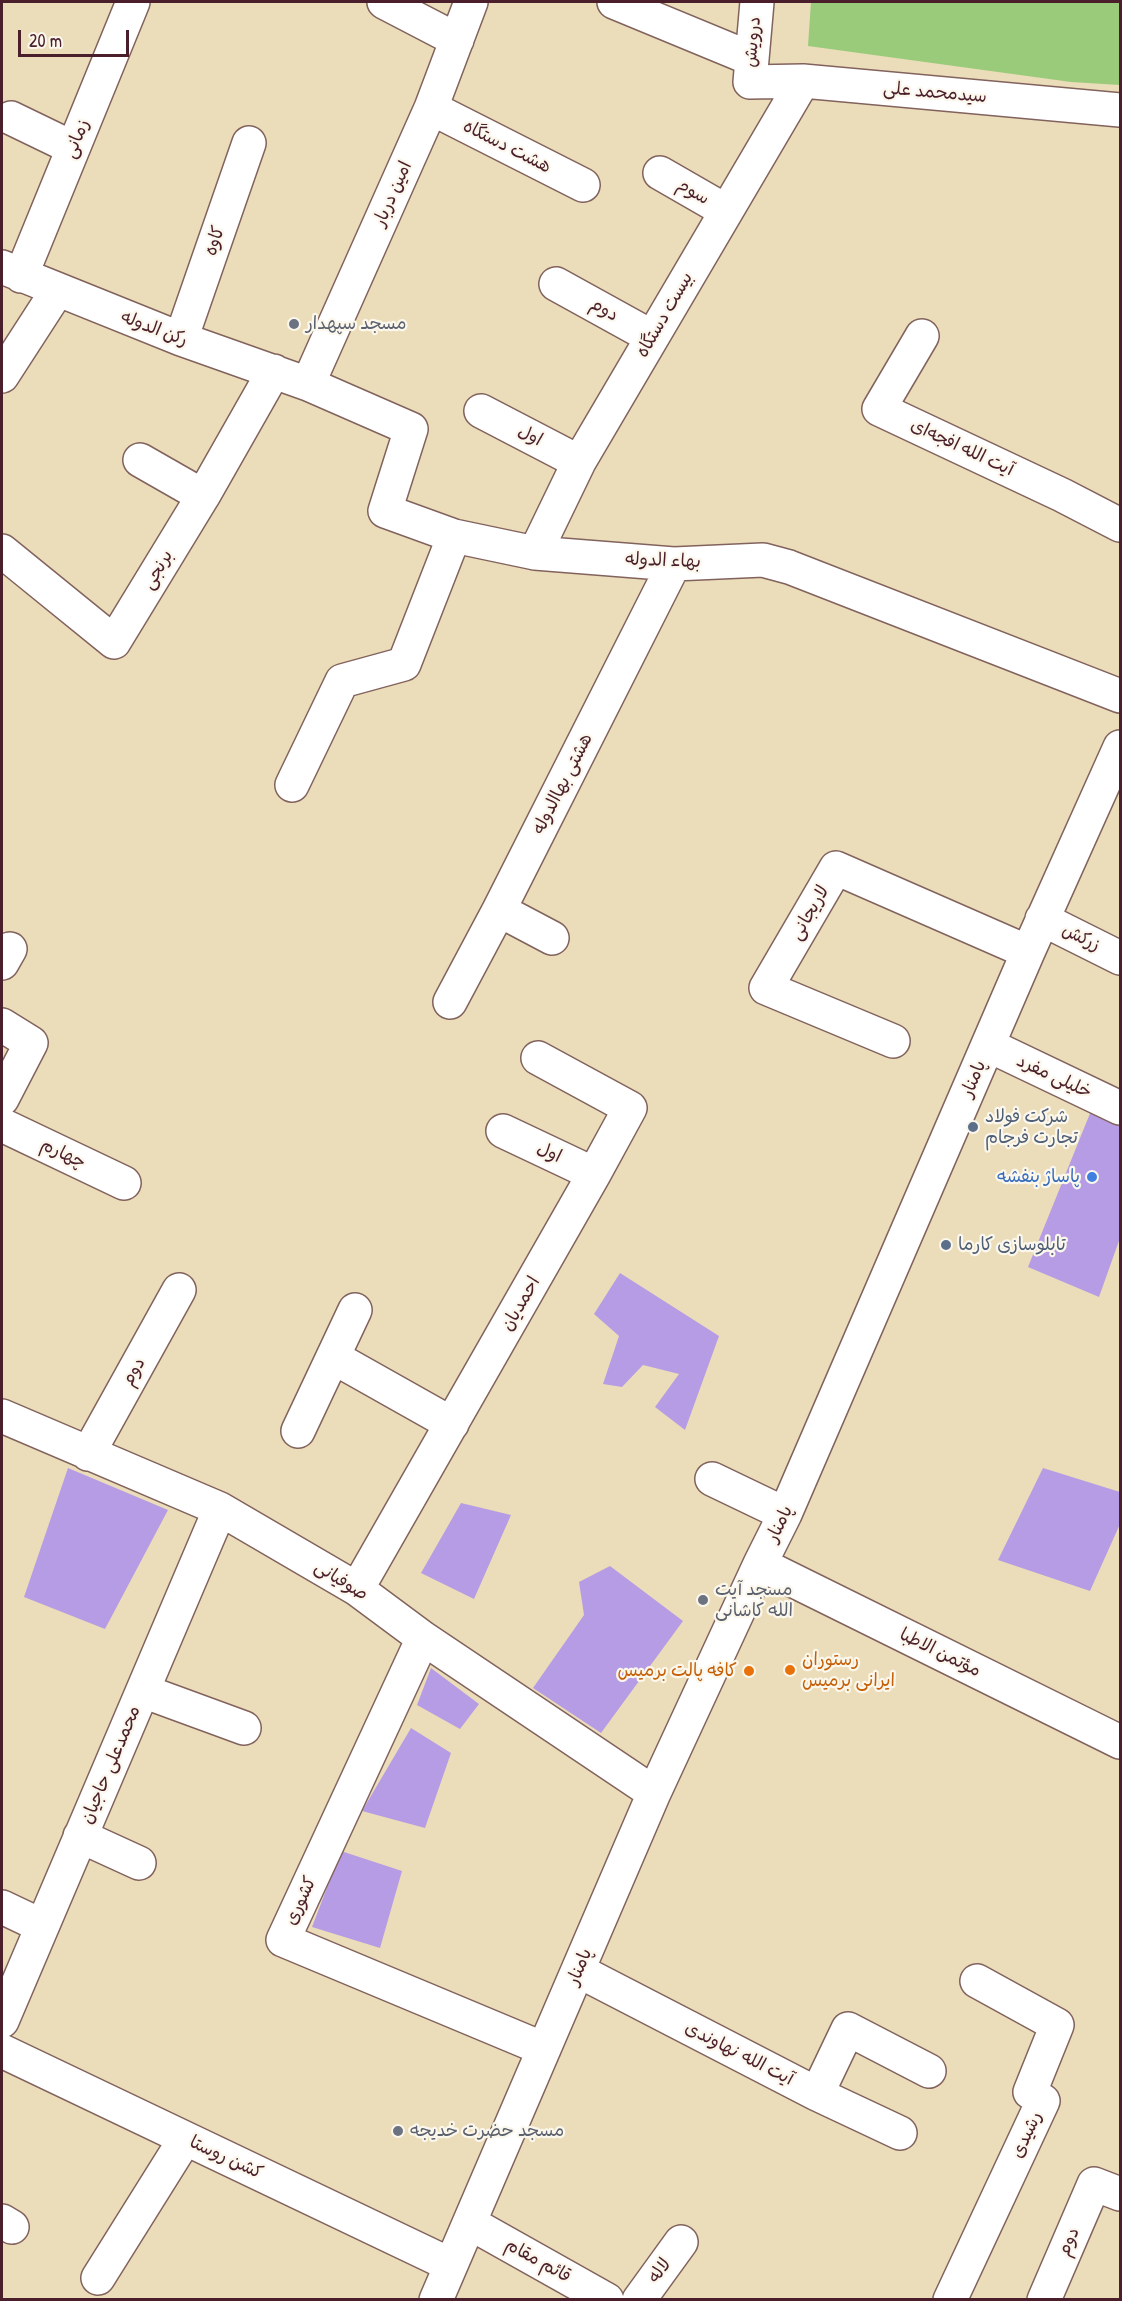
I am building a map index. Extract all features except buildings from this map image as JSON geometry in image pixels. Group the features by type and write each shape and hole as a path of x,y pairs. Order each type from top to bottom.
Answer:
{"street":[{"name":"زمانی","path":"11,272 74,148 133,2"},
{"path":"384,2 457,40"},
{"name":"امین دربار","path":"309,384 431,108 471,2"},
{"name":"سیدمحمد علی","path":"614,2 751,71 803,81 1120,110"},
{"name":"درویش","path":"751,71 757,2"},
{"name":"بیست دستگاه","path":"535,553 579,462 803,81"},
{"name":"هشت دستگاه","path":"431,108 583,185"},
{"path":"11,118 74,148"},
{"name":"کاوه","path":"180,339 249,143"},
{"name":"سوم","path":"660,173 726,211"},
{"name":"رکن الدوله","path":"11,272 180,339 309,384"},
{"name":"دوم","path":"555,284 652,337"},
{"path":"2,376 57,291"},
{"name":"آیت الله افجه‌ای","path":"922,336 879,409 1062,495 1120,525"},
{"name":"برنجی","path":"2,551 114,642 203,496 274,371"},
{"name":"بهاء الدوله","path":"309,384 411,429 385,511 454,536 535,553 674,564 763,560 789,567 1120,696"},
{"name":"اول","path":"481,411 579,462"},
{"path":"140,460 203,496"},
{"path":"292,785 342,681 404,664 454,536"},
{"name":"هشتی بهاالدوله","path":"450,1002 674,564"},
{"name":"پامنار","path":"436,2300 654,1793 785,1514 1042,919 1111,789 1120,747"},
{"name":"لاریجانی","path":"893,1041 766,988 836,868 1028,952"},
{"path":"499,910 552,938"},
{"name":"زرکش","path":"1042,919 1120,958"},
{"path":"2,1025 31,1043 2,1100"},
{"name":"خلیلی مفرد","path":"988,1045 1120,1108"},
{"name":"احمدیان","path":"357,1588 453,1424 630,1108 538,1058"},
{"name":"چهارم","path":"2,1125 124,1182"},
{"name":"اول","path":"503,1131 594,1174"},
{"name":"دوم","path":"88,1454 179,1290"},
{"path":"298,1431 355,1310"},
{"path":"333,1357 453,1424"},
{"name":"صوفیانی","path":"2,1416 220,1509 357,1588 423,1638 654,1793"},
{"path":"712,1479 785,1514"},
{"name":"محمدعلی حاجیان","path":"2,2021 220,1509"},
{"name":"مؤتمن الاطبا","path":"760,1564 1120,1742"},
{"name":"کشوری","path":"423,1638 283,1940 544,2049"},
{"path":"143,1691 244,1728"},
{"path":"80,1836 139,1863"},
{"path":"2,1907 42,1926"},
{"name":"آیت الله نهاوندی","path":"579,1971 817,2094 900,2133"},
{"name":"رشیدی","path":"950,2300 1043,2101 1030,2092 1058,2025 976,1981"},
{"path":"817,2094 848,2029 929,2071"},
{"name":"کشن روستا","path":"2,2051 451,2265"},
{"path":"98,2278 185,2139"},
{"name":"دوم","path":"1044,2300 1108,2189"},
{"name":"قائم مقام","path":"470,2223 607,2300"},
{"name":"لاله","path":"639,2300 681,2242"}],"green space":[{"path":"811,2 1120,2 1120,85 1071,82 808,46"}],"place":[{"name":"مسجد سپهدار","path":"294,324"},
{"name":"شرکت فولاد تجارت فرجام","path":"973,1127"},
{"name":"پاساژ بنفشه","path":"1092,1177"},
{"name":"تابلوسازی کارما","path":"946,1245"},
{"name":"مسجد آیت الله کاشانی","path":"703,1600"},
{"name":"رستوران ایرانی برمیس","path":"790,1670"},
{"name":"کافه پالت برمیس","path":"749,1671"},
{"name":"مسجد حضرت خدیجه","path":"398,2131"}]}
